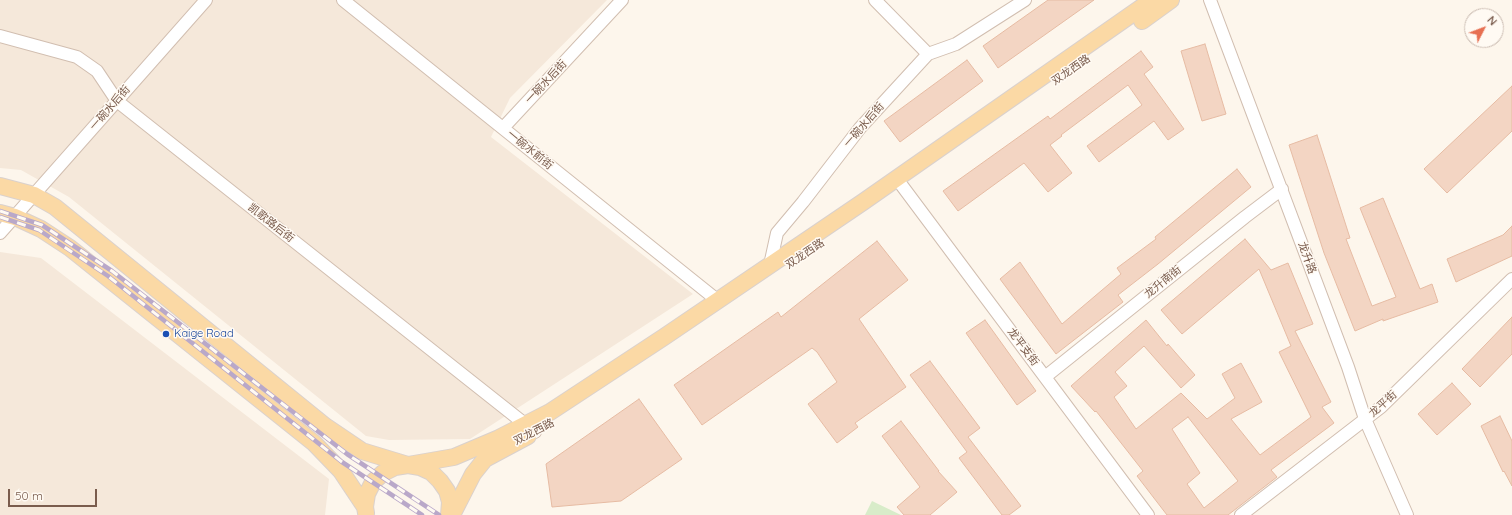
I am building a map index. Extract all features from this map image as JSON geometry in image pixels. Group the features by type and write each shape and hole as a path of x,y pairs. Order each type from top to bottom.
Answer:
{"main road":[{"name":"双龙西路","path":"363,512 367,494 373,482 383,473 395,467 454,457 531,428 556,422 664,350 900,183 1152,0"},
{"name":"双龙西路","path":"455,513 473,474 485,459 531,428 550,412 770,265 900,183 1171,0"},
{"path":"0,186 34,195 55,207 326,426 362,451 408,465 420,467 431,472 447,491 455,513"},
{"path":"7,215 41,230 70,248 314,443 342,471 363,512"}],"street":[{"name":"一碗水后街","path":"0,233 7,215 34,195 206,0"},
{"name":"一碗水前街","path":"343,0 718,300"},
{"name":"一碗水后街","path":"503,128 622,0"},
{"path":"875,0 928,54 956,44 1025,0"},
{"name":"龙升路","path":"1210,0 1348,367 1365,419 1407,515"},
{"name":"凯歌路后街","path":"0,36 77,57 97,71 117,101 531,428"},
{"name":"一碗水后街","path":"770,265 777,232 803,202 860,128 928,54"},
{"name":"龙平支街","path":"900,183 1148,515"},
{"name":"龙升南街","path":"1045,377 1282,189"},
{"name":"龙平街","path":"1241,515 1381,408 1512,279"}],"shaded area":[{"path":"0,0 607,0 510,98 491,137 693,294 470,439 389,440 366,436 69,197 21,170 0,168"},
{"path":"0,252 41,258 329,479 325,515 0,515"}],"green space":[{"path":"872,501 901,515 865,515"}],"building":[{"path":"1048,0 1094,0 998,68 983,46"},
{"path":"1205,44 1226,114 1202,121 1181,51"},
{"path":"1141,51 1153,67 1144,74 1184,129 1168,140 1154,121 1099,162 1087,146 1142,105 1128,85 1061,135 1062,136 1050,145 1072,173 1048,192 1024,163 958,211 943,191 1048,116 1050,119"},
{"path":"967,60 983,81 900,142 884,121"},
{"path":"1512,86 1512,131 1447,193 1424,169"},
{"path":"1317,135 1350,238 1346,239 1372,306 1396,297 1360,208 1383,198 1420,289 1432,284 1438,302 1383,321 1383,319 1355,331 1324,253 1289,145"},
{"path":"1237,169 1251,187 1118,295 1123,302 1056,354 1000,279 1020,262 1062,324 1121,274 1117,268 1156,239 1155,237"},
{"path":"1512,226 1512,256 1456,282 1447,259 1503,235"},
{"path":"1245,239 1271,270 1288,263 1313,324 1295,331 1331,402 1322,407 1334,423 1271,470 1277,477 1228,515 1167,515 1137,476 1143,471 1096,411 1095,412 1071,386 1146,320 1167,346 1168,344 1195,375 1181,388 1144,346 1115,372 1127,386 1114,397 1136,429 1181,393 1207,419 1235,398 1222,374 1241,363 1262,402 1231,419 1260,455 1311,417 1279,352 1291,346 1259,269 1182,334 1161,310","holes":["1188,417 1238,481 1204,508 1187,484 1200,473 1172,429"]},
{"path":"877,241 908,280 859,319 906,387 855,423 858,427 837,443 808,404 837,382 817,352 812,348 702,425 674,385 778,312 781,317"},
{"path":"1512,317 1512,354 1480,387 1462,369"},
{"path":"985,320 1036,391 1017,405 966,333"},
{"path":"930,361 980,428 968,437 1021,506 1009,515 1002,515 959,458 967,452 910,375"},
{"path":"1452,383 1471,404 1437,435 1418,414"},
{"path":"639,399 682,459 621,501 552,507 546,464"},
{"path":"1500,416 1512,441 1512,486 1504,471 1503,472 1481,426"},
{"path":"901,421 938,471 957,492 930,515 904,515 897,507 920,487 882,436"}],"railway":[{"path":"0,211 42,225 112,271 347,454 439,515"},
{"path":"0,217 39,230 108,276 342,462 422,515"}],"place":[{"name":"Kaige Road","path":"166,334"}]}
